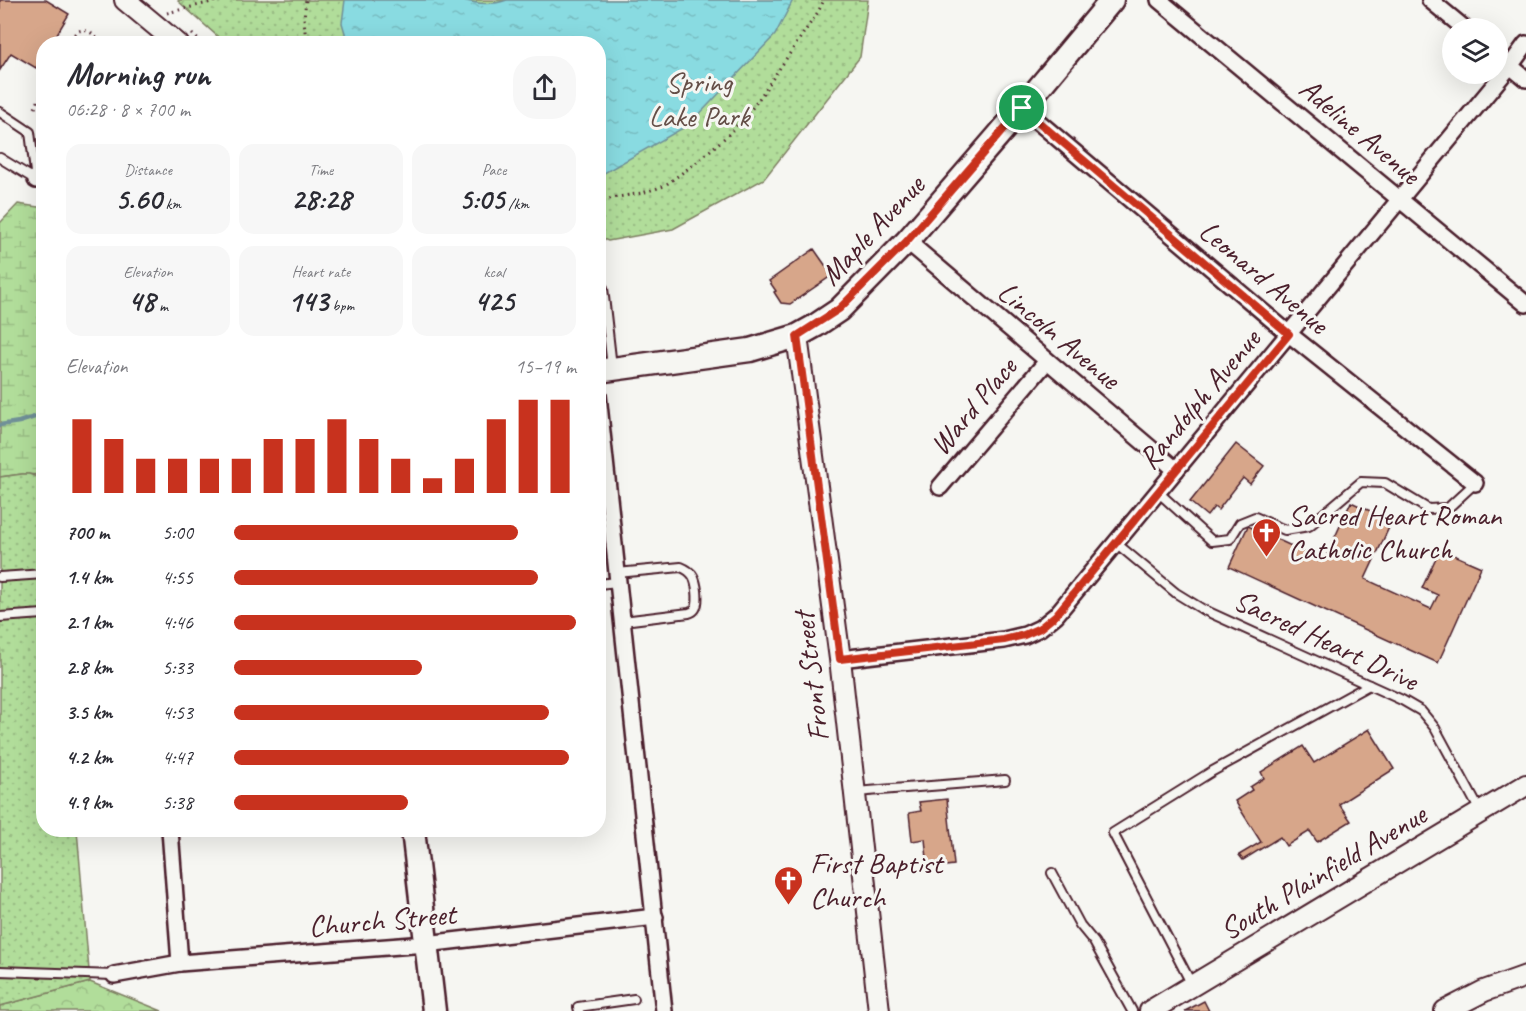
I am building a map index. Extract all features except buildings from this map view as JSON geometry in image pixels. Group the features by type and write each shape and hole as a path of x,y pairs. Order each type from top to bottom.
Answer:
{"main road":[{"name":"Maple Avenue","path":"606,370 750,350 797,336 839,309 907,241 1112,0"},
{"path":"414,837 434,1011"}],"street":[{"name":"Adeline Avenue","path":"1159,0 1526,304"},
{"path":"1430,0 1452,18"},
{"path":"132,2 169,36"},
{"name":"Randolph Avenue","path":"840,659 1004,640 1040,628 1056,615 1526,44"},
{"path":"1510,66 1526,79"},
{"name":"Leonard Avenue","path":"1022,108 1289,334 1475,483"},
{"name":"Lincoln Avenue","path":"907,241 1176,470"},
{"name":"Front Street","path":"797,336 840,659 879,1011"},
{"name":"Ward Place","path":"940,487 1047,361"},
{"path":"606,507 618,577 664,1011"},
{"name":"South Plainfield Avenue","path":"1150,1011 1526,785"},
{"path":"171,837 180,963"},
{"name":"Church Street","path":"114,975 180,963 426,944 655,917"},
{"path":"1445,1011 1484,991 1526,976"}],"lane":[{"path":"0,112 30,132 36,160"},
{"path":"0,158 36,176"},
{"path":"1158,492 1212,541 1230,539 1240,523 1255,517 1285,530 1309,526 1360,482 1385,483 1428,509 1448,508 1475,483"},
{"name":"Sacred Heart Drive","path":"1116,543 1176,593 1202,609 1402,700 1420,711 1435,728 1481,812"},
{"path":"606,581 618,577 681,567 687,569 695,580 697,599 694,611 623,621"},
{"path":"0,577 36,575"},
{"path":"0,617 36,615"},
{"path":"1192,986 1113,833 1211,772 1369,685"},
{"path":"854,792 1005,780"},
{"path":"1052,873 1080,925 1094,942 1132,1011"},
{"path":"0,971 114,975"},
{"path":"579,1011 578,1007 634,999"}],"path":[{"path":"167,13 220,0"},
{"path":"305,36 306,0"},
{"path":"606,200 664,186 697,162 729,134 754,106 824,0"},
{"path":"74,36 81,30 93,33 95,36"}],"green space":[{"name":"Spring Lake Park","path":"868,0 860,57 764,179 673,229 608,241 606,240 606,36 217,36 178,1"},
{"path":"18,204 36,207 36,475 0,477 0,223"},
{"path":"22,474 36,476 36,837 78,837 90,982 0,1006 0,477"},
{"path":"90,982 162,1011 0,1011 0,1006"}],"water":[{"path":"345,0 463,0 496,3 507,0 793,0 775,35 690,124 606,172 606,36 346,36 342,23"}],"waterway":[{"path":"0,425 36,417"}],"place":[{"name":"Sacred Heart Roman Catholic Church","path":"1267,558"},
{"name":"First Baptist Church","path":"789,906"}],"route":[{"path":"1022,108 1289,334 1056,615 1040,628 1004,640 840,659 797,336 839,309 907,241 1022,108"}]}
